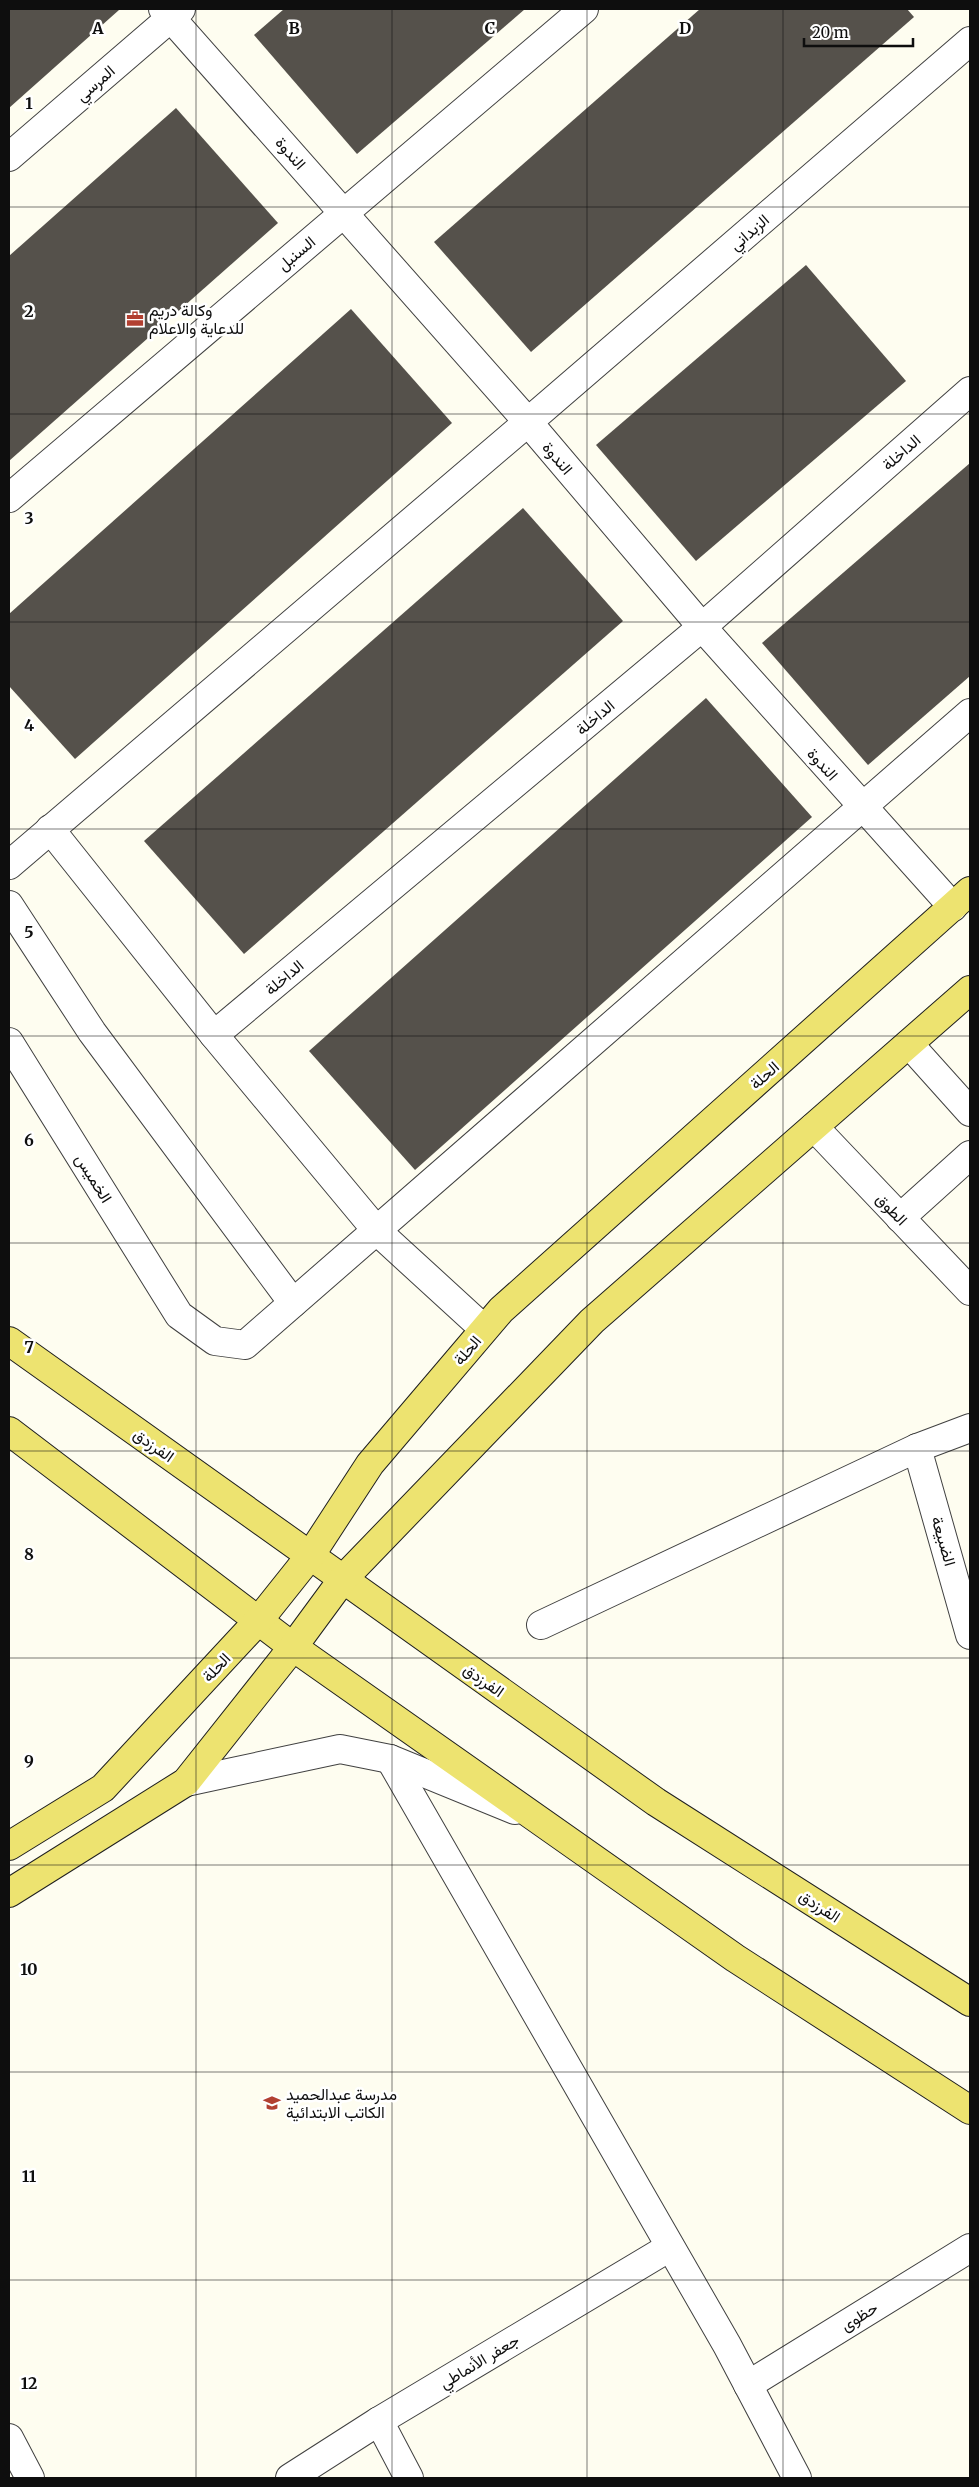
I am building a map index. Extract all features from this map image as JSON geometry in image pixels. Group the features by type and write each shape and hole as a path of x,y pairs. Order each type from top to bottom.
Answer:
{"main road":[{"name":"الحلة","path":"9,1846 103,1788 259,1620 310,1556 370,1464 501,1310 962,899"},
{"path":"9,1892 186,1782 293,1647 343,1579 592,1322 970,990"},
{"name":"الفرزدق","path":"9,1341 656,1802 970,2002"},
{"path":"9,1431 293,1647 735,1958 970,2110"}],"street":[{"name":"السنبل","path":"9,498 584,9"},
{"name":"الندوة","path":"172,12 343,213 528,422 702,627 863,808 962,899"},
{"name":"المرسي","path":"9,157 172,12"},
{"name":"الزبداني","path":"9,865 528,422 970,41"},
{"name":"الداخلة","path":"214,1035 702,627 970,391"},
{"path":"9,905 92,1032 293,1303 970,713"},
{"path":"50,830 214,1035 377,1231 484,1329"},
{"name":"الخميس","path":"9,1042 179,1315 215,1340 245,1345 293,1303"},
{"path":"909,1044 970,1112"},
{"name":"الطوق","path":"814,1127 970,1291"},
{"path":"900,1218 970,1155"},
{"path":"541,1625 917,1448 970,1428"},
{"name":"الضبيعة","path":"917,1448 970,1635"},
{"path":"186,1782 340,1749 390,1758 538,1819"},
{"path":"390,1758 670,2247 798,2478"},
{"name":"جعفر الأنماطي","path":"290,2478 379,2421 670,2247"},
{"name":"حظوى","path":"748,2385 970,2248"},
{"path":"379,2421 409,2478"},
{"path":"9,2438 30,2478"}],"building":[{"path":"9,9 117,9 119,10 9,108"},
{"path":"284,9 525,9 357,154 254,35"},
{"path":"700,9 907,9 914,17 531,352 434,242"},
{"path":"176,108 278,223 9,461 9,256"},
{"path":"806,265 906,381 696,561 596,445"},
{"path":"351,309 452,423 75,759 9,686 9,614"},
{"path":"970,463 970,676 868,765 762,643"},
{"path":"523,508 623,621 244,954 144,841"},
{"path":"706,698 812,817 415,1170 309,1051"}],"place":[{"name":"وكالة دريم للدعاية والاعلام","path":"135,319"},
{"name":"مدرسة عبدالحميد الكاتب الابتدائية","path":"272,2103"}]}
